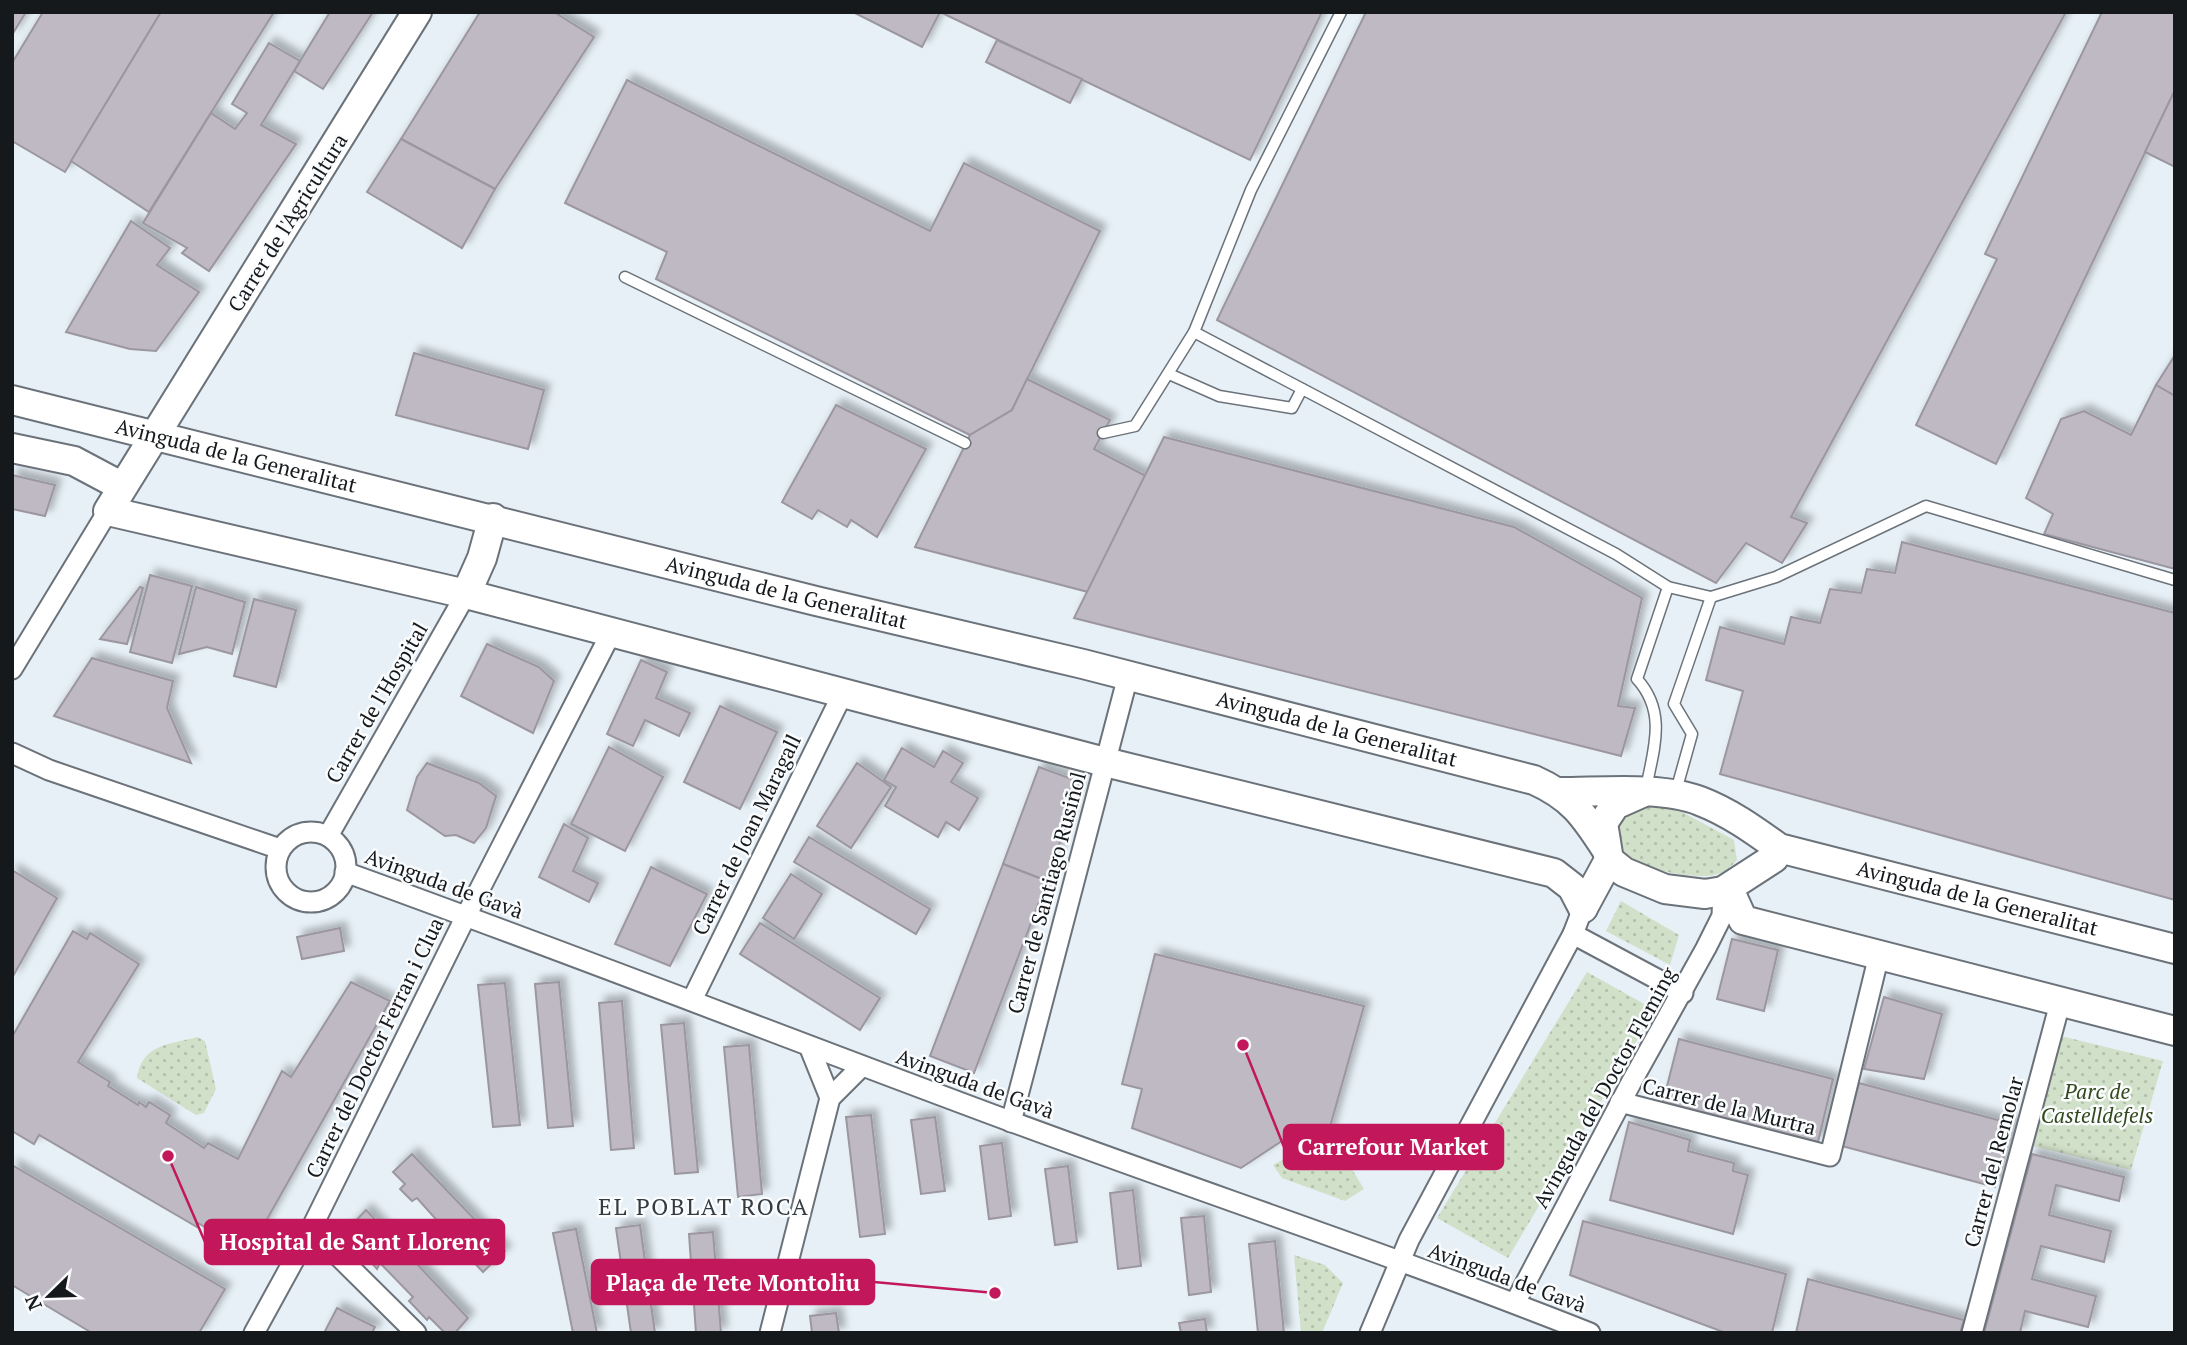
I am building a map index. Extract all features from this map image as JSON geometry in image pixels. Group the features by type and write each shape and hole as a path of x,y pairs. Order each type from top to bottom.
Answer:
{"street":[{"name":"Carrer de l'Agricultura","path":"108,510 121,486 158,434 417,12"},
{"name":"Avinguda de la Generalitat","path":"12,400 158,434 1436,753 1534,780 1560,792"},
{"path":"12,447 74,461 121,486"},
{"path":"12,669 108,510 466,594 844,691 1105,762 1554,873 1572,887 1578,921 1683,993"},
{"path":"466,594 482,558 493,518"},
{"name":"Carrer de l'Hospital","path":"328,836 466,594"},
{"name":"Carrer del Doctor Ferran i Clua","path":"254,1333 311,1229 466,916 611,633"},
{"name":"Carrer de Santiago Rusiñol","path":"1012,1122 1128,676"},
{"name":"Carrer de Joan Maragall","path":"692,1000 844,691"},
{"path":"12,754 49,770 280,849"},
{"path":"1560,792 1643,793 1699,800 1738,819 1779,848 1774,858 1733,886 1705,894 1665,889 1624,873 1608,855 1585,817 1560,792"},
{"path":"1370,1333 1409,1240 1578,921 1608,855 1603,823 1615,805 1643,793"},
{"path":"1733,886 1756,862 1757,843 1738,819"},
{"path":"316,832 328,836 343,853 345,872 336,891 325,898 304,901 297,899 282,887 277,876 276,860 280,849 296,835 316,832"},
{"name":"Avinguda de la Generalitat","path":"1779,848 2175,949"},
{"name":"Avinguda de Gavà","path":"345,872 1012,1122 1515,1303 1590,1333"},
{"path":"1733,886 1743,920 2175,1031"},
{"name":"Avinguda del Doctor Fleming","path":"1515,1303 1620,1102 1683,993 1722,916 1733,886"},
{"name":"Carrer de la Murtra","path":"1620,1102 1830,1156 1879,956"},
{"name":"Carrer del Remolar","path":"1972,1333 2060,1003"},
{"path":"809,1046 830,1098"},
{"path":"770,1333 830,1098 862,1066"},
{"path":"311,1229 416,1333"}],"lane":[{"path":"1103,433 1135,426 1194,332 1251,190 1341,12"},
{"path":"625,277 965,443"},
{"path":"1194,332 1616,554 1668,587 1710,597 1776,577 1926,506 2175,580"},
{"path":"1169,374 1219,396 1292,408 1302,389"},
{"path":"1643,793 1657,730 1651,694 1637,679 1668,587"},
{"path":"1675,795 1692,734 1674,704 1710,597"}],"green space":[{"path":"1650,806 1680,811 1734,840 1737,860 1721,873 1703,876 1652,868 1636,861 1615,842 1614,829 1621,815"},
{"path":"1621,901 1679,935 1670,965 1606,931"},
{"path":"1587,972 1655,1010 1508,1258 1437,1218"},
{"name":"Parc de Castelldefels","path":"2061,1036 2163,1061 2131,1170 2033,1146"},
{"path":"197,1037 205,1041 216,1089 204,1113 196,1115 137,1078 144,1058 151,1052"},
{"path":"1297,1152 1350,1166 1364,1189 1345,1201 1282,1178 1273,1165"},
{"path":"1294,1255 1325,1265 1343,1283 1322,1333 1301,1333"}],"building":[{"path":"12,12 26,12 12,35"},
{"path":"43,12 161,12 65,172 12,141 12,63"},
{"path":"161,12 274,12 149,212 71,161"},
{"path":"330,12 373,12 323,89 294,71"},
{"path":"480,12 554,12 594,37 495,189 401,139"},
{"path":"853,12 940,12 922,47"},
{"path":"940,12 1322,12 1250,160"},
{"path":"1366,12 2066,12 1791,517 1807,523 1782,563 1746,543 1716,583 1217,320"},
{"path":"2102,12 2175,12 2175,90 1996,464 1916,425 1997,259 1985,254"},
{"path":"997,40 1082,79 1070,103 986,62"},
{"path":"269,43 300,61 261,125 296,144 209,271 182,253 187,248 143,223 211,113 235,129 247,113 232,104"},
{"path":"627,80 930,231 964,163 1100,231 1012,410 970,435 656,279 667,252 565,203"},
{"path":"2175,90 2175,167 2145,152"},
{"path":"401,139 495,189 462,248 367,192"},
{"path":"131,221 170,248 157,265 199,292 156,351 130,349 66,332"},
{"path":"414,353 544,390 528,449 396,415"},
{"path":"2175,355 2175,396 2156,385"},
{"path":"1027,379 1110,420 1094,449 1146,476 1088,592 915,547 970,435 1012,410"},
{"path":"2156,385 2175,396 2175,569 2044,534 2053,514 2026,498 2061,419 2084,411 2131,435"},
{"path":"836,405 926,449 877,537 851,520 847,527 818,510 812,519 782,502"},
{"path":"1164,437 1514,527 1642,598 1618,706 1635,708 1621,756 1074,618"},
{"path":"12,475 55,485 45,516 12,509"},
{"path":"1902,542 2175,613 2175,900 1720,774 1743,691 1706,680 1720,627 1784,644 1791,617 1820,623 1830,589 1861,593 1867,569 1895,573"},
{"path":"150,575 192,586 172,663 130,652"},
{"path":"140,587 143,588 127,644 100,639"},
{"path":"196,587 245,602 232,654 207,647 179,654"},
{"path":"254,599 296,610 276,687 234,676"},
{"path":"487,644 539,667 554,681 533,733 461,696"},
{"path":"92,658 173,681 167,708 191,763 54,716"},
{"path":"641,660 667,672 656,698 690,713 679,736 645,720 633,746 607,734"},
{"path":"720,706 777,732 740,809 684,782"},
{"path":"609,747 663,777 625,851 571,824"},
{"path":"902,748 934,767 943,751 963,763 951,782 978,798 959,830 946,822 938,837 885,806 896,787 884,780"},
{"path":"427,763 479,783 496,796 486,828 474,843 456,835 445,836 407,810 417,777"},
{"path":"857,763 891,787 851,848 817,826"},
{"path":"1039,767 1080,782 1047,881 1003,864"},
{"path":"564,824 588,838 573,871 598,883 589,902 539,877"},
{"path":"809,837 930,909 916,934 794,862"},
{"path":"1003,864 1047,881 974,1073 930,1056"},
{"path":"651,867 707,894 670,966 615,944"},
{"path":"12,870 57,898 12,978"},
{"path":"791,874 822,894 794,939 763,918"},
{"path":"760,923 880,998 860,1030 740,954"},
{"path":"340,928 344,951 302,959 297,937"},
{"path":"73,931 87,939 90,933 139,964 78,1062 110,1082 108,1086 138,1105 139,1102 146,1107 149,1102 170,1115 166,1123 204,1148 208,1143 238,1159 282,1071 291,1077 351,982 390,1001 257,1237 253,1236 250,1241 246,1238 243,1244 236,1246 198,1223 197,1227 39,1135 34,1144 12,1131 12,1037"},
{"path":"1732,939 1778,950 1764,1011 1717,999"},
{"path":"1155,954 1364,1006 1328,1134 1300,1129 1241,1168 1132,1128 1142,1089 1122,1084"},
{"path":"559,982 573,1126 548,1128 535,984"},
{"path":"505,983 520,1125 493,1127 478,985"},
{"path":"1884,997 1942,1014 1924,1079 1864,1069"},
{"path":"622,1001 634,1148 611,1150 599,1003"},
{"path":"684,1023 698,1172 675,1174 661,1025"},
{"path":"1679,1039 1833,1079 1818,1142 1663,1102"},
{"path":"749,1045 762,1194 738,1197 724,1047"},
{"path":"1859,1083 2013,1124 1995,1187 1842,1146"},
{"path":"871,1115 885,1234 860,1237 846,1117"},
{"path":"935,1117 945,1191 921,1194 911,1120"},
{"path":"1629,1122 1690,1140 1688,1151 1734,1163 1733,1171 1748,1175 1733,1234 1610,1200"},
{"path":"1002,1143 1011,1216 989,1219 980,1146"},
{"path":"412,1154 505,1251 483,1272 467,1255 463,1259 446,1239 450,1235 417,1198 412,1201 400,1189 405,1184 393,1172"},
{"path":"2032,1154 2124,1177 2119,1201 2056,1185 2049,1215 2111,1231 2104,1262 2041,1246 2032,1279 2096,1296 2088,1327 2025,1311 2020,1333 1984,1333"},
{"path":"12,1165 225,1289 199,1333 92,1333 12,1285"},
{"path":"1068,1166 1077,1242 1055,1245 1045,1169"},
{"path":"1133,1190 1141,1266 1118,1269 1110,1193"},
{"path":"366,1210 468,1318 455,1333 445,1333 429,1317 427,1320 409,1301 413,1297 380,1263 377,1269 358,1248 363,1245 347,1230"},
{"path":"1204,1216 1211,1292 1189,1295 1181,1218"},
{"path":"1583,1221 1786,1274 1772,1333 1726,1333 1570,1275"},
{"path":"640,1225 655,1333 631,1333 616,1228"},
{"path":"576,1229 597,1333 573,1333 553,1233"},
{"path":"713,1232 721,1333 696,1333 689,1234"},
{"path":"1275,1241 1284,1333 1258,1333 1249,1244"},
{"path":"1808,1279 1964,1320 1960,1333 1796,1333"},
{"path":"337,1308 375,1327 372,1333 324,1333"},
{"path":"836,1313 839,1333 812,1333 810,1316"},
{"path":"1205,1319 1207,1333 1181,1333 1179,1323"}],"place":[{"name":"Carrefour Market","path":"1243,1045"},
{"name":"Hospital de Sant Llorenç","path":"168,1156"},
{"name":"Plaça de Tete Montoliu","path":"995,1293"}],"district":[{"name":"EL POBLAT ROCA","path":"704,1207"}]}
